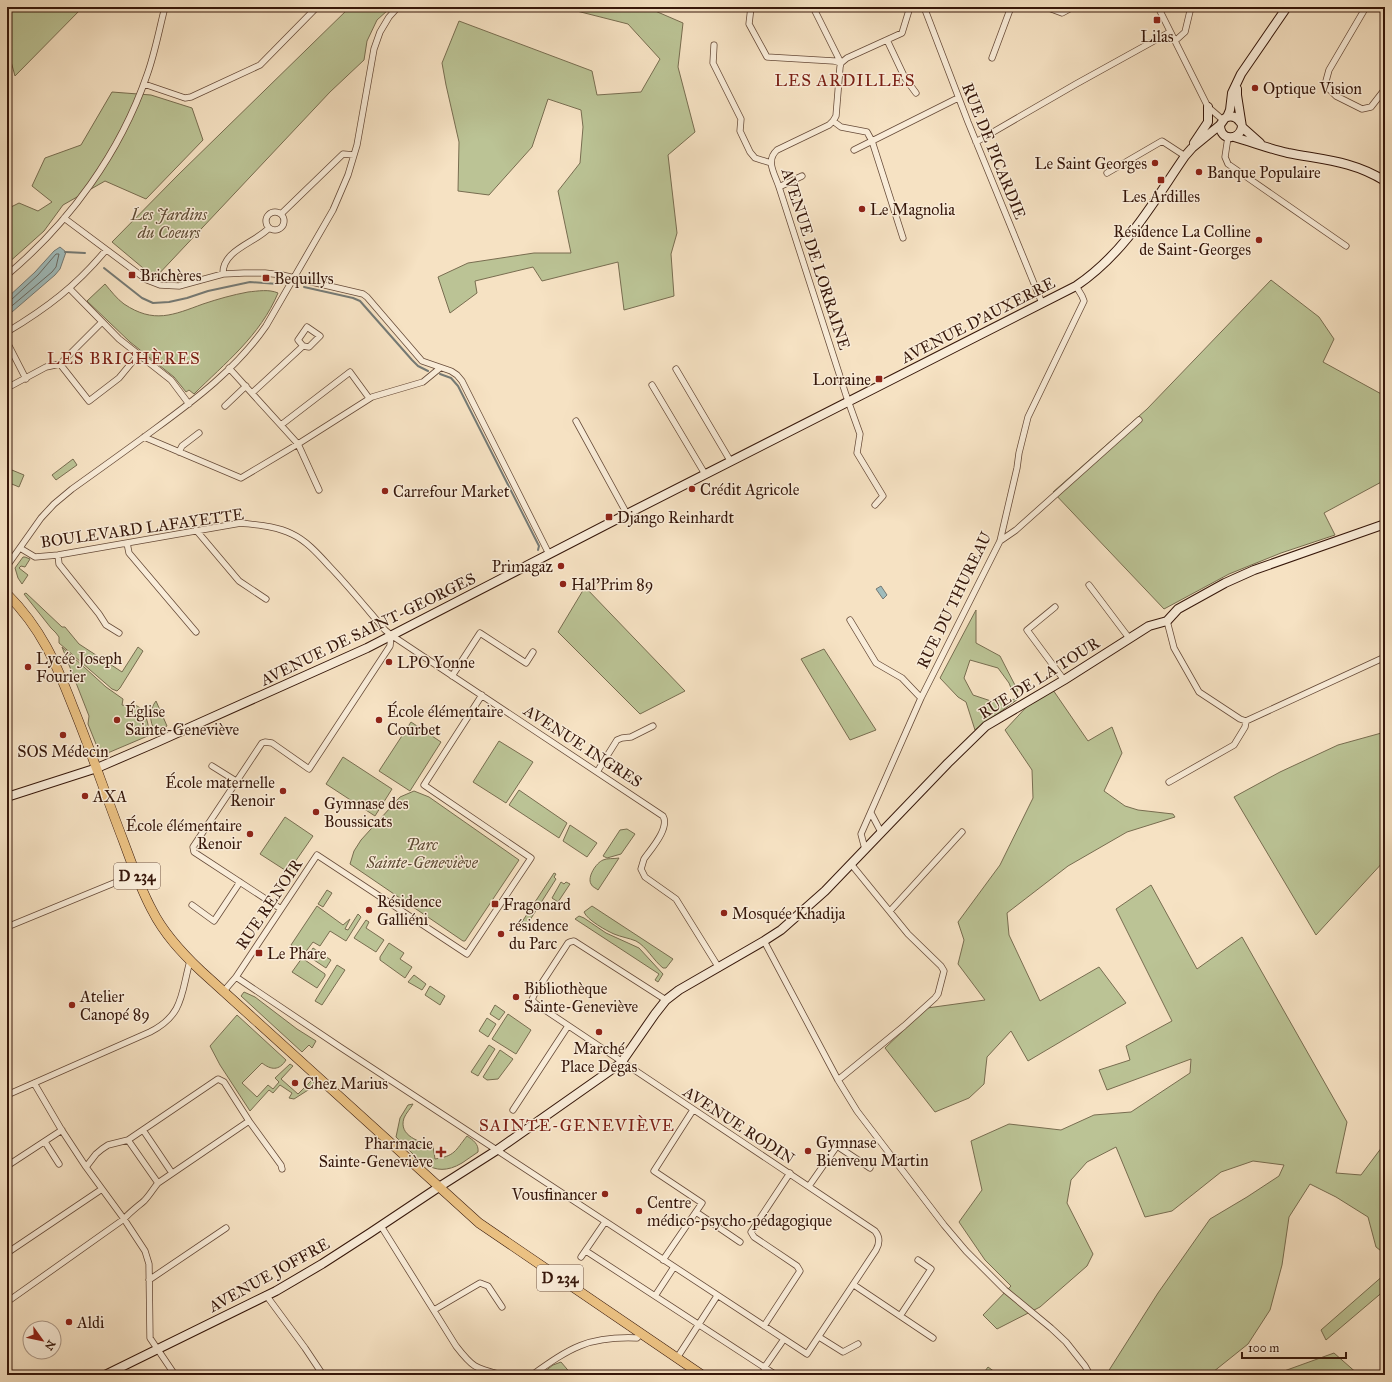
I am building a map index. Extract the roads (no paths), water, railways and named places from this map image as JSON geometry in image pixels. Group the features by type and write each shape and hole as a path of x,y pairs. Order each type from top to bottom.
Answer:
{"main road":[{"name":"D 234","path":"7,594 35,627 60,673 136,874 151,910 170,939 190,961 223,992 479,1223 702,1375"}],"street":[{"path":"7,275 33,251 64,218 94,180 107,159 144,84 165,7"},
{"path":"20,548 41,518 54,504 72,489 189,404 229,368 263,331 333,210 348,175 354,156 374,49 380,32 398,7"},
{"path":"751,7 749,24 767,57 841,63"},
{"path":"813,7 841,63"},
{"path":"903,238 872,141 867,132 841,127 833,121 836,116 839,71 841,63 847,58 902,33 910,7"},
{"name":"RUE DE PICARDIE","path":"924,7 958,98 1042,303"},
{"path":"992,58 1011,7"},
{"path":"1046,7 1062,13 1073,7"},
{"path":"1158,7 1208,107 1223,121"},
{"path":"1175,41 1185,32 1191,7"},
{"path":"1287,7 1241,74 1232,93 1230,110 1220,129 1229,137 1264,147 1349,164 1374,174 1385,181"},
{"path":"1364,8 1329,70 1326,81 1329,89 1336,96 1362,109 1371,107 1385,89"},
{"path":"144,84 185,98 191,97 260,65 315,9"},
{"path":"976,142 1170,32"},
{"path":"887,40 905,78 916,92"},
{"path":"714,45 713,63 741,119 740,131 750,152 755,158 770,163"},
{"path":"1229,137 1240,133 1241,124 1237,95 1238,80"},
{"path":"854,150 958,98"},
{"path":"1192,148 1208,122 1208,107"},
{"path":"1223,121 1234,117 1264,147"},
{"name":"AVENUE DE LORRAINE","path":"833,121 829,125 777,150 773,153 770,163 780,187 848,402 860,434 857,453 883,496 875,506"},
{"name":"AVENUE D'AUXERRE","path":"731,462 1076,286 1100,268 1124,243 1185,156 1223,121"},
{"path":"1229,137 1225,157 1228,164 1346,246"},
{"name":"AVENUE D'AUXERRE","path":"1192,148 1210,139 1229,137"},
{"path":"1107,173 1162,142 1185,156"},
{"path":"281,214 342,154 354,156"},
{"path":"780,187 802,176"},
{"path":"272,212 279,212 281,214 284,222 282,227 274,230 269,228 266,222 267,216 272,212"},
{"path":"64,218 147,280 160,285 179,286 223,274 265,273 363,294 422,361 457,375 462,381 549,554"},
{"path":"223,274 225,262 235,252 269,228"},
{"path":"7,332 32,317 70,288 92,267 106,250"},
{"name":"RUE DU THUREAU","path":"865,849 861,834 921,698 1000,541 1028,417 1084,301 1076,286"},
{"path":"70,288 119,339 171,380 189,404"},
{"path":"7,388 46,367 60,364 102,322"},
{"path":"7,342 26,379"},
{"path":"252,393 303,346"},
{"path":"60,364 89,401 119,378 138,355"},
{"path":"229,368 298,444 320,490"},
{"path":"144,437 241,478 298,444 369,398 423,382 440,368"},
{"path":"676,369 731,462"},
{"path":"281,426 350,372 369,398"},
{"path":"652,385 705,474"},
{"path":"225,406 246,386"},
{"path":"1000,541 1016,530 1139,420"},
{"path":"576,421 627,514"},
{"path":"179,452 182,446 199,433"},
{"name":"AVENUE DE SAINT-GEORGES","path":"7,797 97,768 305,676 392,635 731,462"},
{"name":"BOULEVARD LAFAYETTE","path":"7,566 20,548 36,556 58,555 241,523 271,527 291,533 307,544 344,582 385,630 392,635"},
{"name":"RUE DE LA TOUR","path":"621,1063 666,1000 683,988 781,930 817,898 986,726 1064,680 1149,626 1167,621 1178,609 1225,583 1254,570 1385,524"},
{"path":"196,530 239,581 266,599"},
{"path":"127,543 129,553 196,632"},
{"path":"58,555 59,564 100,614 106,625 119,633"},
{"path":"1089,585 1129,638"},
{"path":"1055,607 1027,630 1064,680"},
{"path":"850,620 876,663 902,678 921,698"},
{"path":"1167,621 1174,648 1199,692 1240,719 1246,721 1385,658"},
{"path":"452,676 480,633 526,663 533,652"},
{"path":"281,909 194,852 194,844 259,746 265,742 272,743 310,769 390,646 392,635"},
{"name":"AVENUE INGRES","path":"392,635 661,813 665,819 665,826 644,859 642,864 642,874 676,899 719,968"},
{"name":"RUE RENOIR","path":"223,992 236,977 317,855 467,954 531,858 424,785 482,695"},
{"path":"1169,782 1234,745 1245,727 1246,721"},
{"path":"597,772 617,740 631,737 653,726"},
{"path":"212,766 236,781"},
{"path":"871,813 881,832"},
{"path":"890,911 962,832"},
{"path":"838,1080 904,1026 938,994 944,971 941,966 908,934 851,864"},
{"path":"7,927 136,874"},
{"path":"192,905 214,921 240,882"},
{"path":"764,941 838,1080 857,1111 944,1225 966,1251 1005,1290 1066,1342 1085,1366 1090,1375"},
{"name":"AVENUE RODIN","path":"666,1000 576,942 570,942 532,1000 621,1063 872,1228 879,1238 878,1247 854,1285"},
{"path":"7,1095 161,1026 178,1006 190,961"},
{"path":"236,977 333,1043 807,1354 854,1285 933,1338"},
{"path":"512,1110 568,1026"},
{"name":"AVENUE JOFFRE","path":"105,1375 266,1295 322,1264 497,1150 621,1063"},
{"path":"86,1167 96,1154 108,1145 128,1140 216,1080 222,1080 281,1165 282,1170"},
{"path":"34,1083 86,1167 124,1219 145,1251 149,1264 150,1338 175,1375"},
{"path":"664,1260 702,1203 654,1171 693,1110"},
{"path":"7,1302 124,1219 128,1213 144,1200 158,1183 249,1121"},
{"path":"7,1166 62,1130"},
{"path":"143,1130 172,1173"},
{"path":"128,1140 158,1183"},
{"path":"45,1142 59,1164"},
{"path":"810,1186 837,1146 870,1168"},
{"path":"764,1326 800,1269 754,1237 751,1232 790,1173"},
{"path":"7,1253 102,1189"},
{"path":"696,1212 740,1242"},
{"path":"582,1258 605,1222"},
{"path":"381,1226 456,1346 468,1362 478,1369 502,1375"},
{"path":"149,1280 226,1228"},
{"path":"586,1251 776,1375"},
{"path":"900,1316 931,1269 918,1260"},
{"path":"655,1296 674,1267"},
{"path":"434,1310 480,1283 488,1286 502,1307"},
{"path":"266,1295 323,1375"},
{"path":"677,1358 717,1296"},
{"path":"532,1375 552,1360 574,1348 596,1340 621,1337 636,1338 641,1333"},
{"path":"819,1337 843,1352 858,1344"},
{"path":"764,1368 784,1339"}],"water":[{"path":"60,247 66,252 60,269 12,312 7,314 7,298 35,272 54,251"},
{"path":"881,586 887,595 883,599 876,589"}],"waterway":[{"path":"65,252 85,253"},
{"path":"104,268 142,298 153,303 169,302 208,291 250,282 278,284"},
{"path":"304,287 353,298 360,301 412,360 418,366 428,371"},
{"path":"440,374 451,378 458,386 539,546 538,550"}],"place":[{"name":"Lilas","path":"1157,20"},
{"name":"Optique Vision","path":"1255,88"},
{"name":"Le Saint Georges","path":"1155,163"},
{"name":"Banque Populaire","path":"1199,172"},
{"name":"Les Ardilles","path":"1161,180"},
{"name":"Le Magnolia","path":"862,209"},
{"name":"Résidence La Colline de Saint-Georges","path":"1259,240"},
{"name":"Brichères","path":"132,275"},
{"name":"Bequillys","path":"266,278"},
{"name":"Lorraine","path":"879,379"},
{"name":"Crédit Agricole","path":"692,489"},
{"name":"Carrefour Market","path":"385,491"},
{"name":"Django Reinhardt","path":"609,517"},
{"name":"Primagaz","path":"561,566"},
{"name":"Hal'Prim 89","path":"563,584"},
{"name":"LPO Yonne","path":"389,662"},
{"name":"Lycée Joseph Fourier","path":"28,667"},
{"name":"Église Sainte-Geneviève","path":"117,720"},
{"name":"École élémentaire Courbet","path":"379,720"},
{"name":"SOS Médecin","path":"63,735"},
{"name":"École maternelle Renoir","path":"283,791"},
{"name":"AXA","path":"85,796"},
{"name":"Gymnase des Boussicats","path":"316,812"},
{"name":"École élémentaire Renoir","path":"250,834"},
{"name":"Fragonard","path":"495,904"},
{"name":"Résidence Galliéni","path":"369,910"},
{"name":"Mosquée Khadija","path":"724,913"},
{"name":"résidence du Parc","path":"501,934"},
{"name":"Le Phare","path":"259,953"},
{"name":"Bibliothèque Sainte-Geneviève","path":"516,997"},
{"name":"Atelier Canopé 89","path":"72,1005"},
{"name":"Marché Place Degas","path":"599,1032"},
{"name":"Chez Marius","path":"295,1083"},
{"name":"Gymnase Bienvenu Martin","path":"808,1151"},
{"name":"Pharmacie Sainte-Geneviève","path":"441,1152"},
{"name":"Vousfinancer","path":"605,1194"},
{"name":"Centre médico-psycho-pédagogique","path":"639,1211"},
{"name":"Aldi","path":"69,1322"}],"district":[{"name":"LES ARDILLES","path":"845,80"},
{"name":"LES BRICHÈRES","path":"124,358"},
{"name":"SAINTE-GENEVIÈVE","path":"577,1125"}],"park label":[{"name":"Les Jardins du Coeurs","path":"169,223"},
{"name":"Parc Sainte-Geneviève","path":"422,853"}]}
